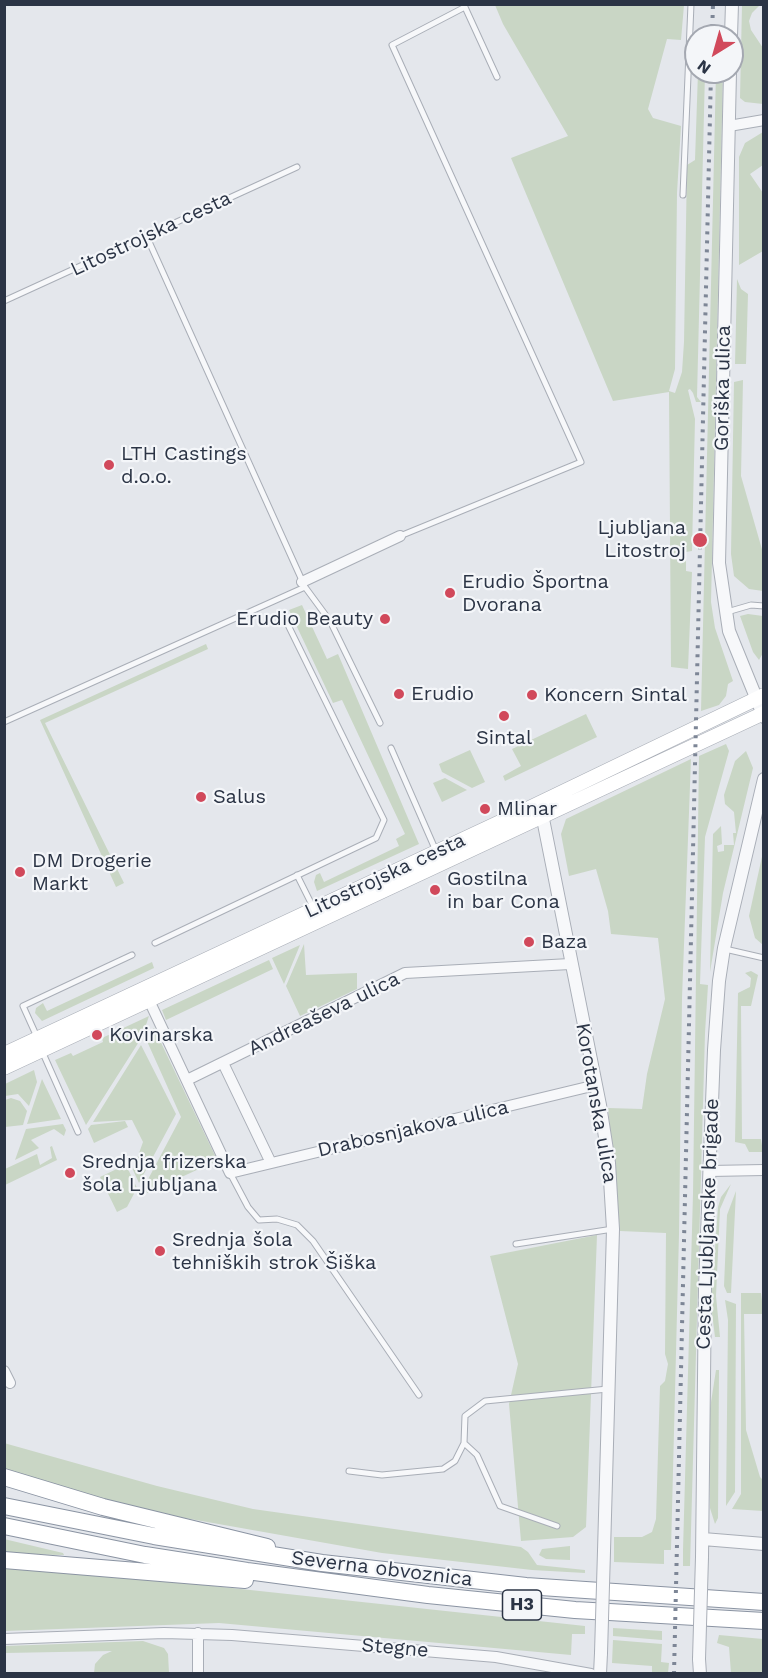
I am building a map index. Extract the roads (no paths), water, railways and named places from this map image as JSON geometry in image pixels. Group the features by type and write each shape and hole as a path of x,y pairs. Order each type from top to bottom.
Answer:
{"highway":[{"path":"4,1477 103,1508 237,1538 322,1563"},
{"name":"Severna obvoznica","path":"4,1506 154,1536 322,1563 526,1586 764,1602"},
{"name":"Severna obvoznica","path":"4,1526 145,1555 315,1581 575,1610 764,1621"},
{"path":"4,1560 224,1579 315,1581"},
{"path":"734,1601 764,1593"},
{"path":"731,1619 764,1631"}],"main road":[{"name":"Litostrojska cesta","path":"571,796 760,697"},
{"name":"Litostrojska cesta","path":"4,1054 39,1044 541,809 763,715"},
{"name":"Litostrojska cesta","path":"4,1068 39,1044"}],"street":[{"path":"731,24 732,4"},
{"name":"Goriška ulica","path":"730,84 719,563 724,613 744,673 760,697 763,715"},
{"path":"729,126 764,120"},
{"path":"304,585 400,536"},
{"name":"Cesta Ljubljanske brigade","path":"699,1674 702,1406 714,1050 724,948 764,780"},
{"name":"Korotanska ulica","path":"541,809 570,964 596,1085 609,1163 613,1229 600,1674"},
{"name":"Andreaševa ulica","path":"187,1080 405,974 570,964"},
{"path":"147,994 230,1173"},
{"path":"223,1063 271,1163"},
{"name":"Drabosnjakova ulica","path":"230,1173 596,1085"},
{"path":"710,1171 764,1170"},
{"path":"4,1371 10,1383"},
{"path":"702,1539 764,1544"},
{"path":"198,1633 198,1674"},
{"name":"Stegne","path":"4,1639 198,1633 496,1658 591,1674"}],"lane":[{"path":"683,195 691,4"},
{"path":"400,536 581,462 392,45 464,6 497,76"},
{"name":"Litostrojska cesta","path":"4,301 297,168"},
{"path":"146,235 304,585 330,621 380,723"},
{"path":"4,722 304,585"},
{"path":"724,613 751,605 764,606"},
{"path":"155,943 376,838 384,820 288,625"},
{"path":"391,748 439,857"},
{"path":"297,875 316,914"},
{"path":"724,948 764,958"},
{"path":"78,1132 23,1006 132,955"},
{"path":"230,1173 248,1208 259,1220 278,1219 297,1225 313,1241 418,1395"},
{"path":"516,1244 613,1229"},
{"path":"349,1472 382,1475 443,1469 455,1461 464,1443 465,1416 485,1401 610,1389"},
{"path":"464,1443 477,1455 500,1506 557,1526"}],"railway":[{"path":"712,24 713,4"},
{"path":"674,1674 711,84"}],"place":[{"name":"LTH Castings d.o.o.","path":"109,465"},
{"name":"Ljubljana Litostroj","path":"700,540"},
{"name":"Erudio Športna Dvorana","path":"450,593"},
{"name":"Erudio Beauty","path":"385,619"},
{"name":"Erudio","path":"399,694"},
{"name":"Koncern Sintal","path":"532,695"},
{"name":"Sintal","path":"504,716"},
{"name":"Salus","path":"201,797"},
{"name":"Mlinar","path":"485,809"},
{"name":"DM Drogerie Markt","path":"20,872"},
{"name":"Gostilna in bar Cona","path":"435,890"},
{"name":"Baza","path":"529,942"},
{"name":"Kovinarska","path":"97,1035"},
{"name":"Srednja frizerska šola Ljubljana","path":"70,1173"},
{"name":"Srednja šola tehniških strok Šiška","path":"160,1251"}]}
